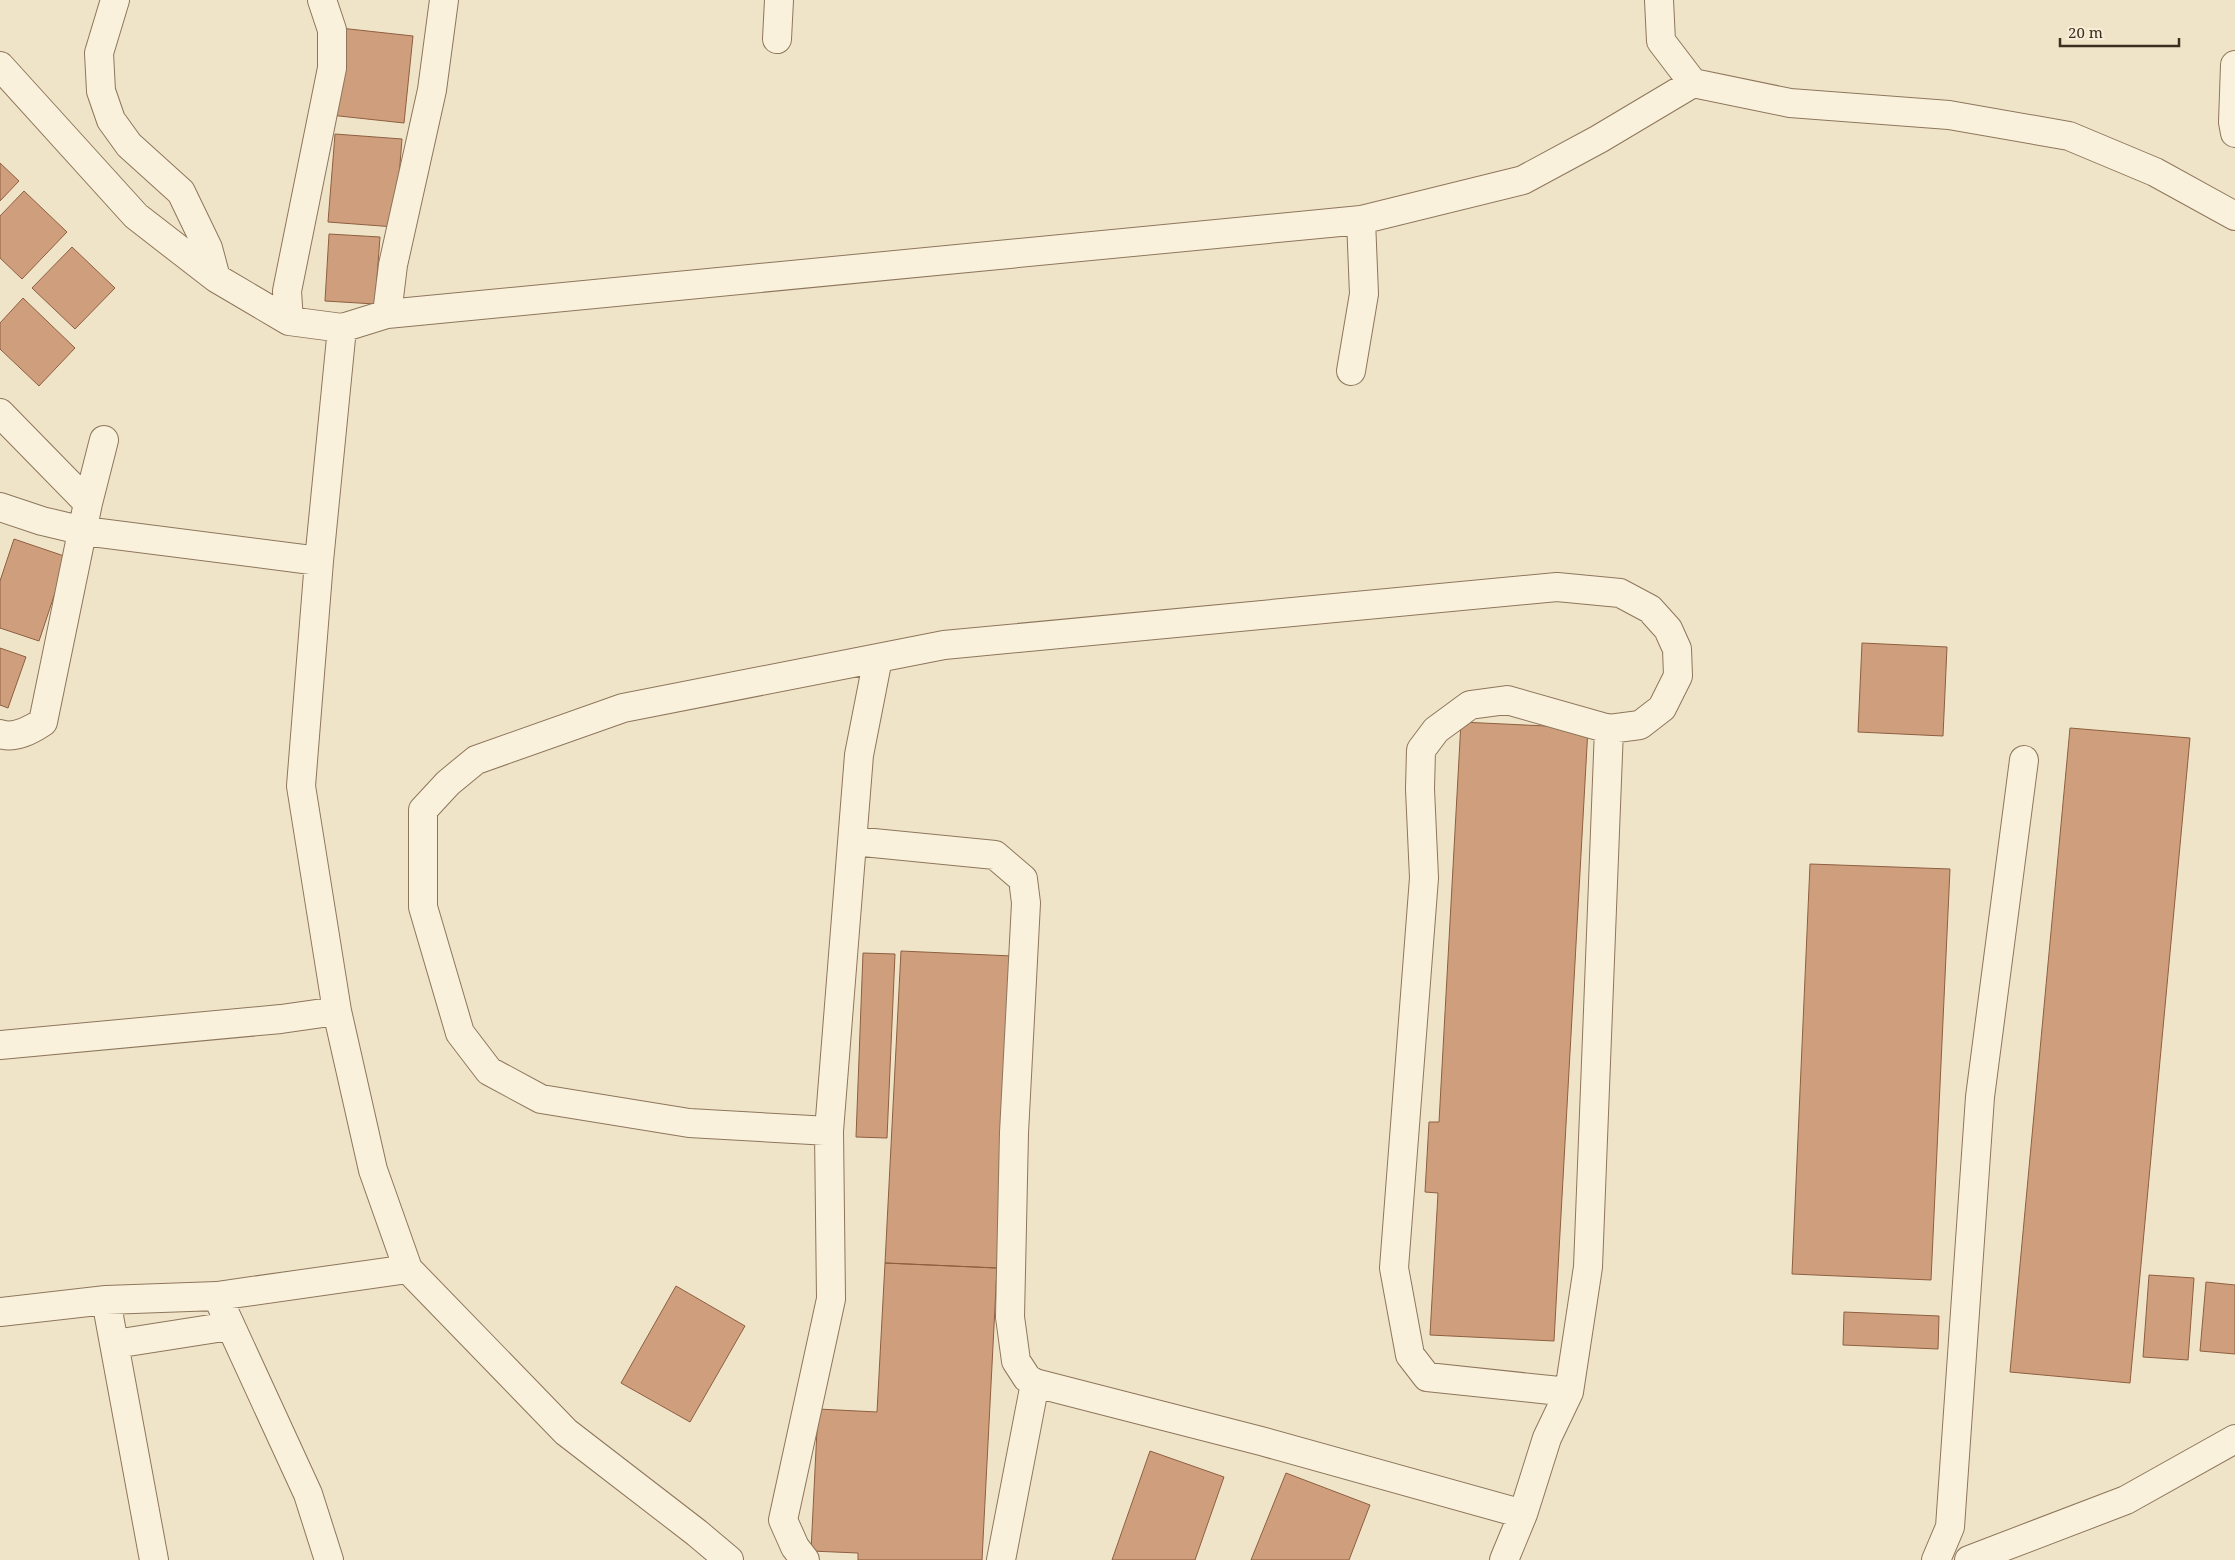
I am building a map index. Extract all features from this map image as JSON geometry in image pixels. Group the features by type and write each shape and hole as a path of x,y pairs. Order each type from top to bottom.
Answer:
{"street":[{"path":"115,0 99,53 101,91 112,120 129,145 181,192 208,248 216,278"},
{"path":"288,321 287,291 332,68 332,30 322,0"},
{"path":"387,314 393,265 432,90 444,0"},
{"path":"777,39 778,0"},
{"path":"1659,0 1658,7 1662,40 1693,83"},
{"path":"2235,65 2233,122 2235,133"},
{"path":"0,66 136,216 216,278 288,321 342,328 387,314 1361,220 1523,180 1599,139 1693,83 1790,103 1949,115 2069,136 2155,172 2235,216"},
{"path":"1351,371 1364,294 1361,220"},
{"path":"342,328 319,561 301,786 337,1011 373,1170 408,1269 566,1432 697,1532 729,1560"},
{"path":"0,413 88,503"},
{"path":"0,734 5,736 28,732 43,722 84,531 88,503 104,440"},
{"path":"0,507 42,521 84,531 319,561"},
{"path":"829,1131 689,1123 541,1100 489,1071 460,1033 423,907 423,810 448,783 476,760 623,708 878,658 964,644 1547,588 1575,588 1620,593 1650,609 1668,629 1677,650 1678,676 1662,708 1640,725 1609,729 1507,700 1470,705 1436,730 1421,750 1420,789 1424,878 1394,1268 1410,1355 1428,1377 1569,1392"},
{"path":"805,1560 795,1547 783,1520 831,1299 829,1131 859,755 878,658"},
{"path":"1504,1560 1524,1514 1547,1438 1569,1392 1588,1268 1609,729"},
{"path":"1936,1560 1950,1527 1980,1097 2024,760"},
{"path":"853,841 995,855 1023,879 1026,903 1014,1133 1010,1317 1016,1361 1027,1378 1035,1383 1271,1444 1524,1514"},
{"path":"0,1045 281,1019 337,1011"},
{"path":"0,1312 106,1300 217,1296 408,1269"},
{"path":"217,1296 308,1494 329,1560"},
{"path":"106,1300 154,1560"},
{"path":"115,1344 230,1326"},
{"path":"1001,1560 1035,1383"},
{"path":"1969,1560 2126,1500 2235,1439"}],"building":[{"path":"340,28 413,36 404,123 330,115"},
{"path":"335,134 402,139 395,227 328,222"},
{"path":"0,163 19,181 0,201"},
{"path":"24,191 67,232 22,279 0,258 0,216"},
{"path":"329,234 380,237 375,304 325,301"},
{"path":"72,247 115,288 75,329 32,288"},
{"path":"23,298 75,348 39,386 0,349 0,323"},
{"path":"14,539 67,557 39,641 0,628 0,581"},
{"path":"1862,643 1947,647 1943,736 1858,732"},
{"path":"0,648 26,657 8,708 0,705"},
{"path":"1461,722 1588,728 1554,1341 1430,1335 1438,1193 1425,1192 1429,1122 1439,1122"},
{"path":"2070,728 2190,738 2130,1383 2010,1372"},
{"path":"1810,864 1950,869 1931,1280 1792,1274"},
{"path":"901,951 1012,956 997,1268 885,1263"},
{"path":"863,953 895,954 887,1138 856,1137"},
{"path":"885,1263 997,1268 982,1560 858,1560 858,1553 811,1551 818,1409 877,1412"},
{"path":"2149,1275 2194,1278 2188,1360 2143,1357"},
{"path":"2206,1282 2235,1285 2235,1354 2200,1351"},
{"path":"676,1286 745,1326 690,1422 621,1383"},
{"path":"1844,1312 1939,1316 1938,1349 1843,1345"},
{"path":"1150,1451 1224,1477 1195,1560 1112,1560"},
{"path":"1286,1473 1370,1505 1349,1560 1251,1560"}]}
